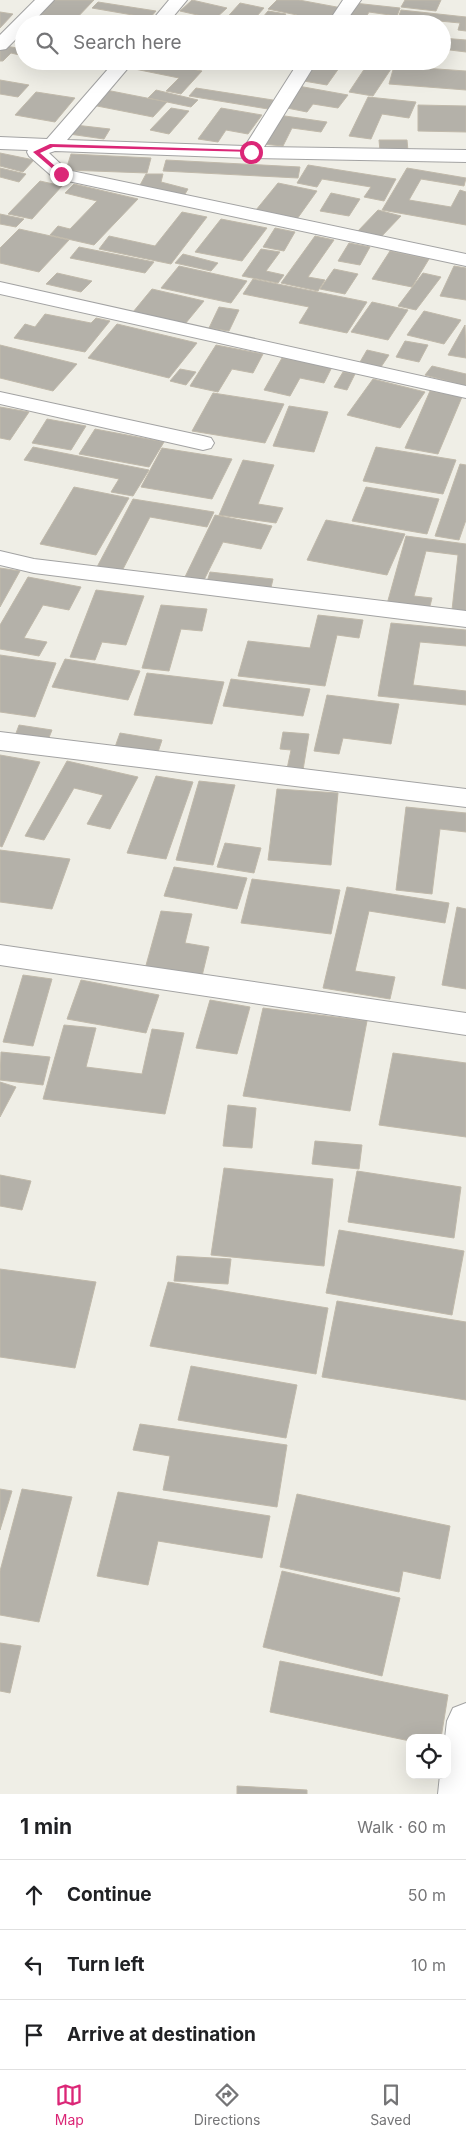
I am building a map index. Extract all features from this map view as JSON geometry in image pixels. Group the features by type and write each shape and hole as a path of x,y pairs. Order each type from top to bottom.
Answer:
{"street":[{"path":"29,15 44,0"},
{"path":"165,15 178,0"},
{"path":"341,15 352,0"},
{"path":"0,45 15,30"},
{"path":"117,70 52,145 36,152 61,174 466,260"},
{"path":"251,152 302,70"},
{"path":"0,143 251,152 466,156"},
{"path":"0,288 466,392"},
{"path":"0,398 203,442"},
{"path":"0,558 34,566 466,620"},
{"path":"0,741 466,798"},
{"path":"0,955 466,1024"},
{"path":"457,1794 466,1722"}],"building":[{"path":"52,0 94,0 80,15 37,15"},
{"path":"192,0 227,8 219,15 198,15 180,11"},
{"path":"277,0 299,0 342,8 335,15 297,15 268,9"},
{"path":"405,0 441,0 436,11 401,7"},
{"path":"98,2 156,11 153,15 133,15 92,8"},
{"path":"240,3 264,8 258,15 229,15"},
{"path":"354,3 400,8 397,15 369,12 367,15 347,15"},
{"path":"401,10 447,15 399,15"},
{"path":"268,11 286,14 285,15 265,15"},
{"path":"0,12 13,14 0,28"},
{"path":"451,15 466,17 466,31 458,30 460,23 451,22"},
{"path":"451,39 466,40 466,52 451,50"},
{"path":"5,46 15,48 15,54 11,53 3,61 0,61 0,51"},
{"path":"140,70 202,71 181,94 166,91 179,78"},
{"path":"305,70 338,70 327,85 298,80"},
{"path":"364,70 390,70 373,96 349,92"},
{"path":"393,70 466,71 466,90 389,84"},
{"path":"0,80 29,85 18,97 0,94"},
{"path":"298,86 348,95 338,108 313,104 307,112 282,107"},
{"path":"196,88 273,100 268,109 189,96"},
{"path":"106,90 167,102 153,117 92,105"},
{"path":"156,90 198,100 191,107 148,98"},
{"path":"36,92 75,98 55,122 15,115"},
{"path":"368,97 416,102 409,118 382,114 371,139 349,136"},
{"path":"418,105 466,106 466,132 418,131"},
{"path":"171,108 189,111 169,134 150,130"},
{"path":"221,108 262,115 248,134 226,130 218,142 198,139"},
{"path":"278,115 327,122 321,132 292,128 283,146 262,144"},
{"path":"75,125 110,129 104,139 69,134"},
{"path":"379,140 407,140 408,151 380,151"},
{"path":"0,153 34,160 23,172 0,166"},
{"path":"71,154 151,158 147,173 66,170"},
{"path":"166,160 300,167 298,178 163,171"},
{"path":"308,165 396,179 384,201 364,197 371,187 322,179 317,187 297,183"},
{"path":"0,168 26,174 19,182 0,177"},
{"path":"407,168 466,178 464,186 421,179 409,200 451,207 460,190 466,192 466,225 382,210"},
{"path":"146,174 163,174 161,182 188,189 182,199 139,187"},
{"path":"40,181 62,186 32,219 8,214"},
{"path":"278,183 317,191 297,219 256,210"},
{"path":"74,184 138,199 94,245 50,235 58,226 70,229 97,201 65,193"},
{"path":"331,193 360,199 349,216 320,211"},
{"path":"378,210 401,216 380,238 357,232"},
{"path":"182,212 207,217 171,264 99,249 109,236 155,246"},
{"path":"0,214 24,219 16,227 0,224"},
{"path":"221,219 267,228 242,261 195,252"},
{"path":"275,228 295,232 284,251 263,247"},
{"path":"19,229 69,240 39,272 0,263 0,248"},
{"path":"315,236 334,240 308,277 325,280 318,291 281,283"},
{"path":"349,243 370,247 360,265 338,261"},
{"path":"79,247 154,262 145,273 70,258"},
{"path":"261,249 280,252 266,271 284,275 278,283 242,276"},
{"path":"390,251 429,259 412,287 372,279"},
{"path":"183,254 218,263 211,271 175,263"},
{"path":"179,266 247,281 231,303 161,288"},
{"path":"454,266 466,268 466,300 440,296"},
{"path":"334,269 358,274 345,294 320,289"},
{"path":"57,273 92,281 81,292 46,284"},
{"path":"423,273 441,277 416,310 398,306"},
{"path":"253,279 367,302 347,333 299,323 309,307 243,294"},
{"path":"152,289 204,301 185,324 133,312"},
{"path":"372,302 408,310 388,340 351,332"},
{"path":"219,307 239,310 229,331 209,328"},
{"path":"424,311 461,320 444,344 407,335"},
{"path":"45,314 91,323 96,318 110,321 85,352 14,338 25,324 35,327"},
{"path":"117,324 197,343 169,378 88,358"},
{"path":"465,325 466,358 448,355"},
{"path":"405,341 428,345 419,362 396,357"},
{"path":"0,345 77,364 53,391 0,378"},
{"path":"216,345 263,354 253,373 232,369 218,392 190,386"},
{"path":"367,350 389,355 381,367 360,362"},
{"path":"282,358 332,367 324,383 300,378 290,396 264,390"},
{"path":"432,366 466,374 466,386 425,375"},
{"path":"180,369 196,372 186,385 170,381"},
{"path":"343,372 355,374 347,390 334,387"},
{"path":"373,379 425,392 400,428 347,415"},
{"path":"430,391 462,397 438,454 405,448"},
{"path":"213,393 284,404 265,443 192,431"},
{"path":"289,406 328,412 314,452 273,446"},
{"path":"0,407 29,412 10,440 0,438"},
{"path":"47,419 86,426 71,450 32,443"},
{"path":"95,429 164,442 149,467 79,454"},
{"path":"33,447 149,470 133,496 111,492 119,479 24,460"},
{"path":"376,447 456,460 443,494 363,481"},
{"path":"162,448 232,459 212,499 141,487"},
{"path":"243,460 274,465 258,504 283,508 276,523 219,515"},
{"path":"460,464 466,465 466,520 459,540 435,536"},
{"path":"74,487 129,498 96,555 40,544"},
{"path":"366,487 439,499 427,534 352,521"},
{"path":"133,499 214,512 207,527 150,517 122,571 97,567"},
{"path":"215,515 272,526 261,549 223,542 203,582 184,579"},
{"path":"326,520 405,534 387,575 307,560"},
{"path":"406,536 466,544 466,611 452,610 458,555 426,551 414,596 432,598 429,610 387,604"},
{"path":"0,568 20,571 0,607"},
{"path":"210,572 273,579 270,592 206,585"},
{"path":"28,577 81,587 69,610 43,605 24,638 47,642 39,656 0,649 0,625"},
{"path":"96,590 144,596 126,645 102,642 95,660 70,657"},
{"path":"161,605 207,609 202,631 181,629 169,671 142,668"},
{"path":"318,615 363,620 359,638 337,635 325,686 238,676 248,641 310,648"},
{"path":"391,623 466,630 466,646 420,642 413,685 466,691 466,705 378,696"},
{"path":"0,655 56,663 35,717 0,712"},
{"path":"65,659 140,671 128,700 52,687"},
{"path":"147,673 224,682 212,724 134,715"},
{"path":"231,679 310,689 303,716 223,706"},
{"path":"327,695 399,704 391,744 343,738 339,754 314,751"},
{"path":"19,725 52,730 48,740 15,736"},
{"path":"283,732 309,734 303,770 287,769 291,750 280,749"},
{"path":"120,733 162,740 157,755 114,750"},
{"path":"0,755 40,762 2,847 0,846"},
{"path":"67,761 138,777 110,829 87,824 103,795 74,788 44,840 25,836"},
{"path":"156,776 193,782 166,859 127,853"},
{"path":"199,781 235,785 213,865 176,860"},
{"path":"277,789 338,793 331,865 268,860"},
{"path":"406,807 466,813 466,832 440,829 432,894 396,890"},
{"path":"225,843 261,848 254,873 217,867"},
{"path":"0,850 70,859 52,909 0,902"},
{"path":"174,867 247,878 237,909 164,896"},
{"path":"252,879 340,890 331,934 241,923"},
{"path":"347,887 449,903 445,923 369,911 355,971 395,977 390,999 323,988"},
{"path":"457,907 466,909 466,989 442,985"},
{"path":"161,911 192,914 185,943 209,947 202,976 145,969"},
{"path":"23,975 52,979 33,1046 3,1042"},
{"path":"81,980 159,995 146,1033 67,1019"},
{"path":"210,1000 250,1007 237,1054 196,1048"},
{"path":"263,1008 367,1021 350,1111 243,1096"},
{"path":"64,1025 96,1028 86,1067 142,1074 152,1029 184,1033 165,1114 43,1099"},
{"path":"1,1052 50,1057 43,1085 0,1080"},
{"path":"393,1053 466,1063 466,1137 379,1125"},
{"path":"0,1082 16,1087 0,1117"},
{"path":"228,1105 256,1108 252,1148 223,1146"},
{"path":"315,1141 362,1145 359,1169 312,1164"},
{"path":"224,1168 333,1179 324,1266 211,1255"},
{"path":"357,1171 461,1187 454,1238 348,1222"},
{"path":"0,1175 31,1181 22,1210 0,1206"},
{"path":"339,1230 464,1251 452,1315 326,1293"},
{"path":"177,1256 231,1259 228,1284 174,1281"},
{"path":"0,1269 96,1282 75,1368 0,1357"},
{"path":"168,1282 328,1308 316,1374 150,1346"},
{"path":"337,1301 466,1322 466,1400 322,1377"},
{"path":"191,1366 297,1385 286,1438 178,1420"},
{"path":"140,1424 287,1445 277,1507 163,1490 170,1456 133,1450"},
{"path":"0,1489 12,1491 0,1530"},
{"path":"22,1489 72,1497 39,1622 0,1615 0,1571"},
{"path":"118,1492 270,1516 262,1558 158,1541 148,1585 97,1576"},
{"path":"297,1494 450,1526 440,1579 403,1571 399,1592 280,1567"},
{"path":"282,1571 400,1598 382,1676 263,1647"},
{"path":"0,1643 21,1646 10,1693 0,1691"},
{"path":"280,1661 448,1695 442,1734 406,1734 406,1740 270,1712"},
{"path":"237,1786 307,1790 307,1794 237,1794"}],"route":[{"path":"61,174 36,152 52,145 139,146 251,152"}]}
